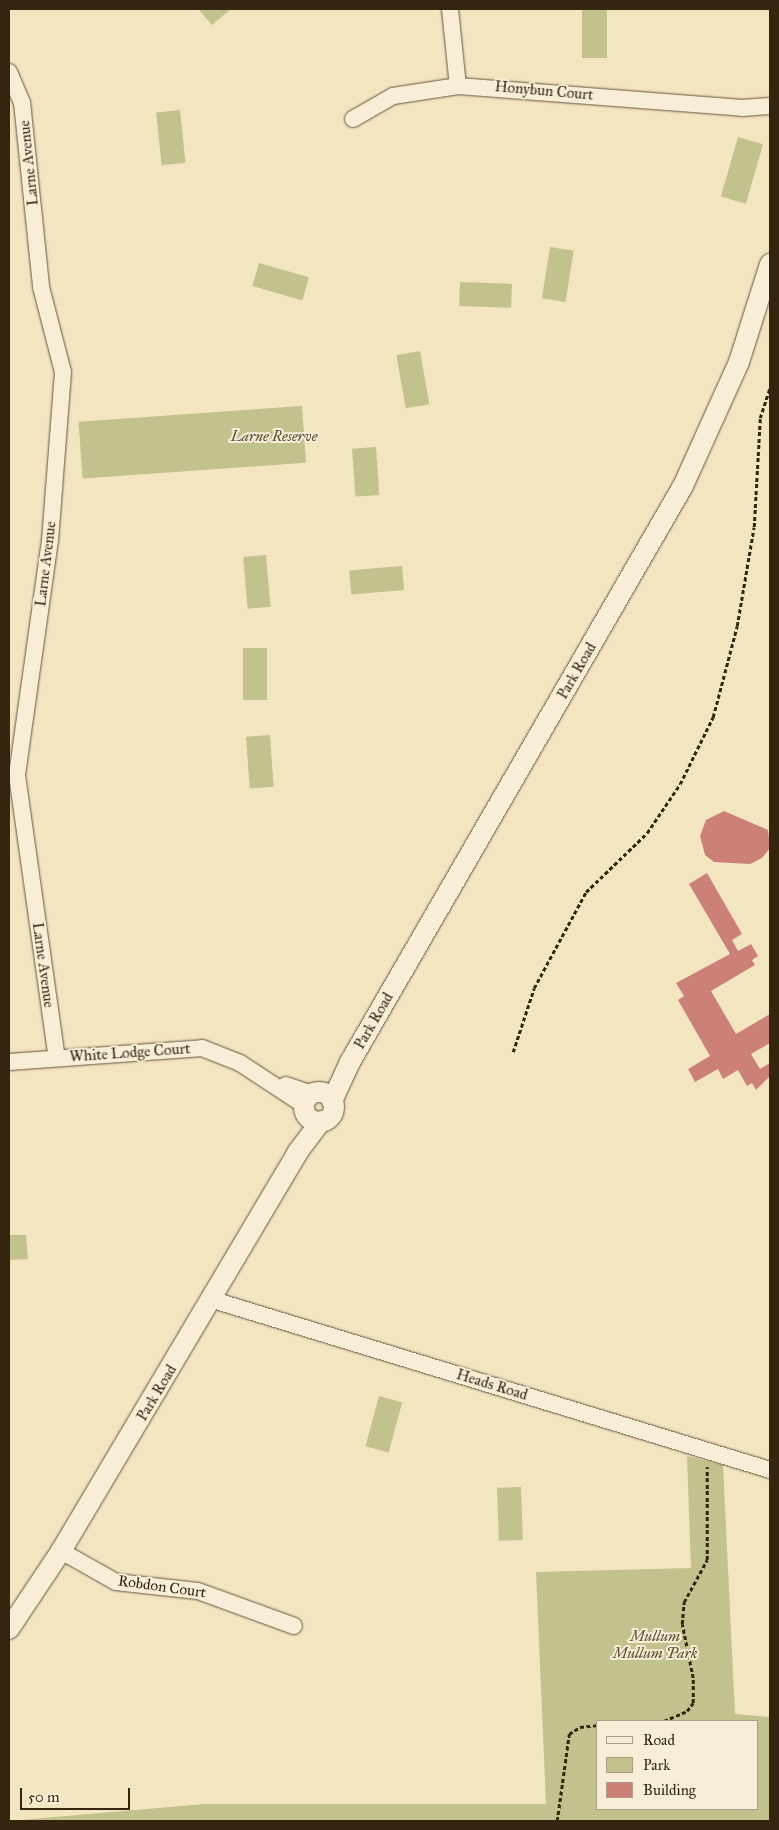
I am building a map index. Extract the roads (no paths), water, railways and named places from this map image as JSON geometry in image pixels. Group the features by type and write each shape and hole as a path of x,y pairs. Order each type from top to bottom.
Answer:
{"street":[{"path":"450,9 458,86"},
{"name":"Larne Avenue","path":"9,72 22,102 40,287 62,361 50,540 18,775 57,1058"},
{"name":"Honybun Court","path":"353,119 393,96 458,86 742,108 770,106"},
{"name":"Honybun Court","path":"742,108 770,116"},
{"name":"Park Road","path":"9,1629 15,1607 61,1551 213,1300 297,1153 316,1105 350,1062 683,486 739,362 770,264"},
{"name":"White Lodge Court","path":"9,1062 202,1048 227,1055 316,1105"},
{"name":"Heads Road","path":"213,1300 770,1470"},
{"name":"Robdon Court","path":"61,1551 116,1582 198,1591 294,1626"}],"park label":[{"name":"Larne Reserve","path":"274,437"},
{"name":"Mullum Mullum Park","path":"655,1644"}]}
